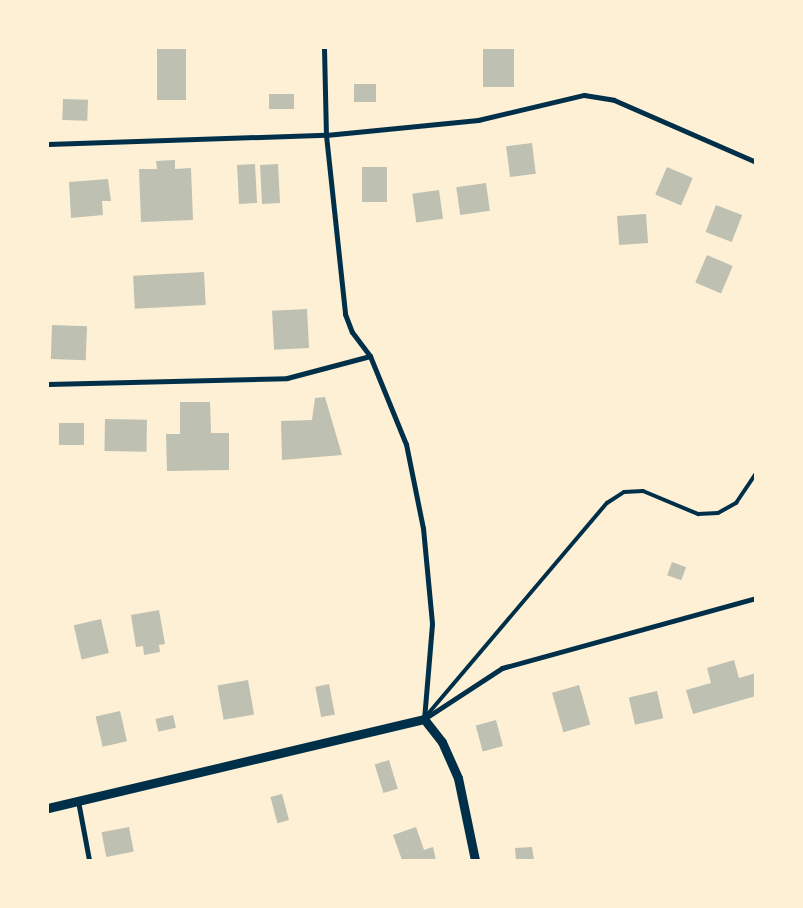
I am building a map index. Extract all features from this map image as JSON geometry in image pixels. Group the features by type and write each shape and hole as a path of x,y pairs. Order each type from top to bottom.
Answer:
{"street":[{"path":"324,48 326,135 346,314 352,332 370,356 406,444 423,528 432,624 424,719 442,742 458,778 475,860"},
{"path":"48,144 326,135 478,120 584,95 614,100 756,162"},
{"path":"48,384 287,378 370,356"},
{"path":"48,808 424,719 502,668 756,598"},
{"path":"78,800 89,860"}],"lane":[{"path":"424,719 607,503 624,492 643,491 698,514 718,513 736,503 756,473"}],"building":[{"path":"157,48 186,48 186,100 157,100"},
{"path":"483,48 514,48 514,87 483,87"},
{"path":"354,84 376,84 376,102 354,102"},
{"path":"269,94 294,94 294,109 269,109"},
{"path":"63,99 88,100 87,121 62,120"},
{"path":"532,143 536,174 510,177 506,146"},
{"path":"175,160 175,169 191,168 193,220 141,222 139,169 157,169 156,161"},
{"path":"255,164 257,203 239,204 237,165"},
{"path":"278,164 280,203 262,204 260,165"},
{"path":"362,167 387,167 387,202 362,202"},
{"path":"667,167 693,178 681,206 655,195"},
{"path":"108,179 111,201 102,201 103,215 71,218 69,182"},
{"path":"486,183 490,211 460,215 456,187"},
{"path":"439,190 443,219 416,222 412,194"},
{"path":"716,205 742,215 732,242 706,232"},
{"path":"646,214 648,243 619,245 617,216"},
{"path":"707,255 733,266 721,294 695,283"},
{"path":"204,272 206,305 135,309 133,276"},
{"path":"307,309 309,348 274,350 272,311"},
{"path":"52,325 87,326 86,360 51,359"},
{"path":"325,397 342,455 282,460 281,421 312,420 315,398"},
{"path":"180,402 210,402 211,433 229,433 229,470 167,471 166,434 180,434"},
{"path":"105,419 147,420 146,452 104,451"},
{"path":"59,423 84,423 84,445 59,445"},
{"path":"672,562 686,567 681,580 667,575"},
{"path":"159,610 165,644 159,645 160,652 144,655 143,646 136,647 131,615"},
{"path":"101,619 109,653 82,659 74,625"},
{"path":"734,660 739,678 756,673 756,696 693,714 686,690 711,683 707,668"},
{"path":"248,680 254,714 224,720 217,685"},
{"path":"329,684 335,714 321,717 315,687"},
{"path":"579,685 590,724 563,732 552,693"},
{"path":"657,691 663,718 635,725 629,698"},
{"path":"120,711 127,741 103,747 96,717"},
{"path":"173,715 176,728 158,732 155,719"},
{"path":"496,720 503,746 483,752 476,725"},
{"path":"389,760 398,789 383,793 375,764"},
{"path":"282,794 289,820 277,823 270,797"},
{"path":"129,827 134,852 106,857 102,832"},
{"path":"416,827 424,850 433,847 436,860 402,860 393,835"},
{"path":"532,847 534,860 516,860 515,848"}]}
